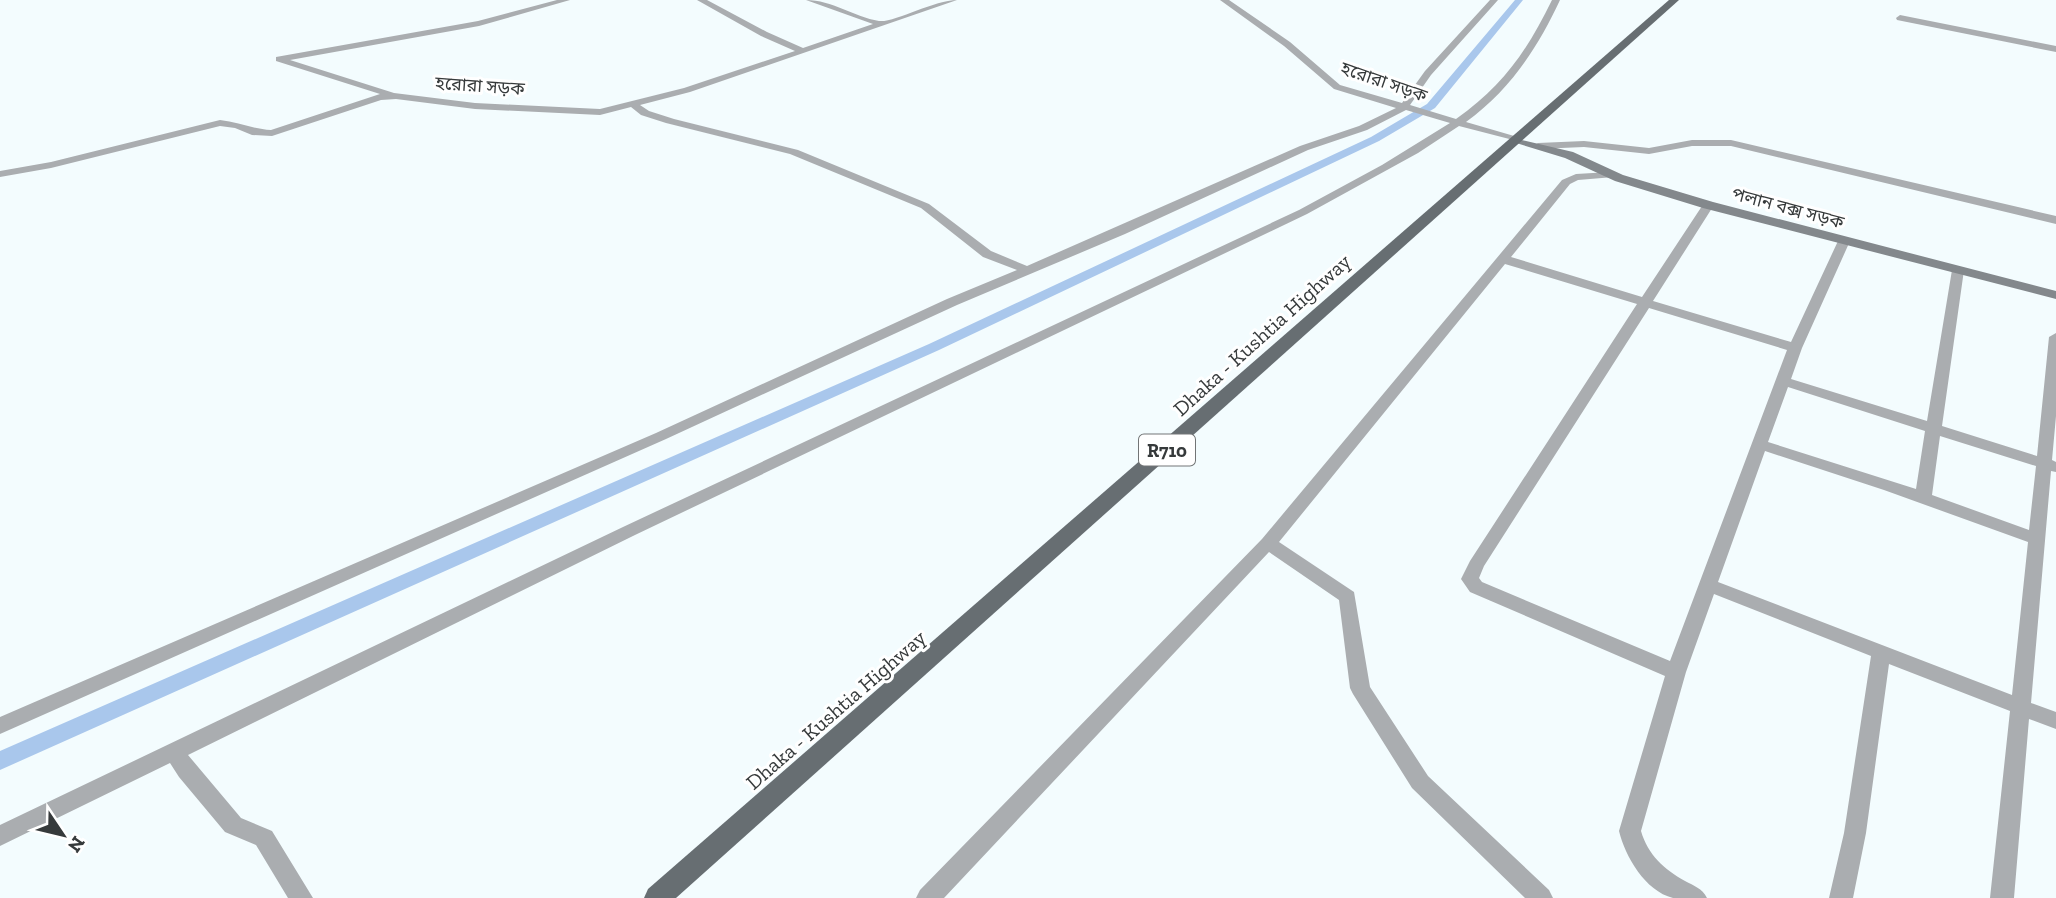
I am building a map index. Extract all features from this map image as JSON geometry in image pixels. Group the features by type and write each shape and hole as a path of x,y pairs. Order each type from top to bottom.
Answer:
{"main road":[{"name":"Dhaka - Kushtia Highway","path":"657,898 1674,0"},
{"name":"পলান বক্স সড়ক","path":"1517,139 1569,155 1610,175 1708,205 2056,295"}],"street":[{"path":"396,96 279,59 479,23 566,0"},
{"path":"701,0 764,34 803,51"},
{"path":"810,0 880,24"},
{"name":"হরোরা সড়ক","path":"0,174 90,156 220,123 237,125 252,132 272,133 363,102 396,96 475,106 586,113 634,105 735,75 953,0"},
{"name":"হরোরা সড়ক","path":"1224,0 1287,44 1337,87 1517,139"},
{"path":"0,726 662,436 803,368 1304,148 1363,128 1405,108 1429,73 1494,0"},
{"path":"0,836 629,531 1303,212 1485,101 1514,73 1542,29 1556,0"},
{"path":"1900,18 2056,49"},
{"path":"634,105 645,113 670,121 794,152 925,206 987,254 1027,270"},
{"path":"1538,146 1584,144 1649,151 1701,142 1731,142 2056,220"},
{"path":"928,898 1268,544 1570,179 1610,175"},
{"path":"1676,671 1476,587 1470,579 1476,565 1708,205"},
{"path":"1695,898 1668,884 1651,871 1632,843 1630,831 1676,671 1795,348 1844,242"},
{"path":"1503,259 1795,348"},
{"path":"1923,497 1958,270"},
{"path":"2002,898 2036,539 2050,465 2056,337"},
{"path":"1783,381 2050,465"},
{"path":"1759,444 1923,497 2036,539"},
{"path":"1268,544 1348,597 1360,688 1420,782 1541,898"},
{"path":"1708,585 2056,721"},
{"path":"1841,898 1855,833 1881,652"},
{"path":"175,752 186,771 233,825 264,838 301,898"}],"waterway":[{"path":"0,761 934,347 1375,139 1431,106 1519,0"}]}
